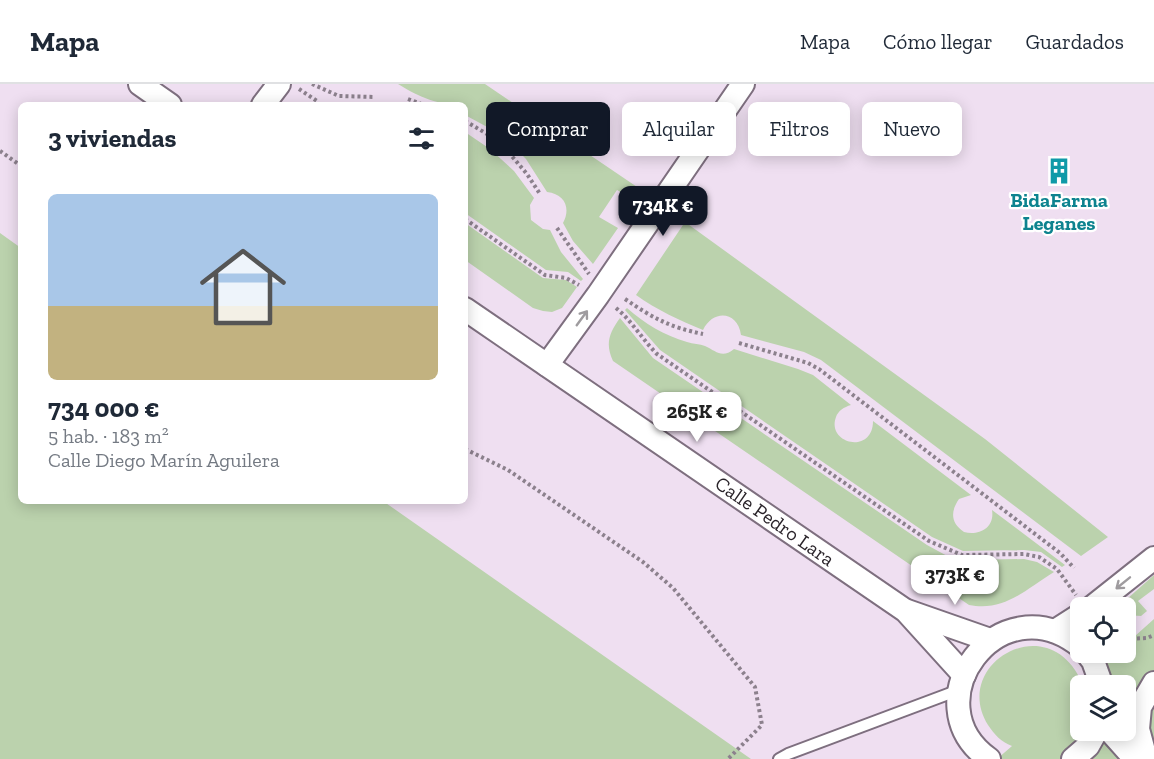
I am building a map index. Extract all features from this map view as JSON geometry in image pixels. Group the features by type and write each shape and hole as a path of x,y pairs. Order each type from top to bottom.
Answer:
{"street":[{"path":"140,84 166,102"},
{"path":"265,102 279,84"},
{"path":"547,365 594,285 743,84"},
{"name":"Calle Pedro Lara","path":"468,311 906,611 990,640"},
{"path":"1098,597 1154,558"},
{"name":"Calle Pedro Lara","path":"906,611 961,683"},
{"path":"1055,631 1070,619"},
{"path":"989,759 974,745 961,719 959,705 961,683 974,656 990,640 1011,630 1033,627 1055,631 1070,639"},
{"path":"1136,691 1154,682"},
{"path":"1146,759 1138,729 1140,708 1154,682"},
{"path":"1073,759 1091,741"},
{"path":"1118,741 1134,759"},
{"path":"1084,759 1091,759"}],"lane":[{"path":"779,759 961,683"}],"path":[{"path":"292,84 318,102"},
{"path":"312,84 339,96 374,97"},
{"path":"408,99 416,102"},
{"path":"468,123 499,141 527,174 540,194"},
{"path":"0,151 18,164"},
{"path":"468,221 545,275 594,285"},
{"path":"557,228 594,285 657,354 929,541 962,555 1024,554 1039,557 1057,569 1077,597"},
{"path":"625,299 657,320 703,334"},
{"path":"739,343 808,363 819,369 1060,553 1074,568"},
{"path":"468,450 508,470 643,562 673,588 755,687 762,725 728,759"},
{"path":"1136,638 1154,635"}],"green space":[{"path":"398,84 485,84 512,102 486,102 486,126 468,117 468,102 430,100"},
{"path":"468,134 486,146 486,156 498,156 514,171 534,198 530,205 531,220 543,229 550,230 561,252 583,279 581,281 568,272 546,270 468,215"},
{"path":"523,156 591,156 643,191 636,201 617,190 599,217 618,228 593,264 573,241 563,223 566,212 565,203 558,196 547,192"},
{"path":"685,222 985,439 1108,537 1081,556 821,360 804,352 741,335 739,327 730,317 719,316 707,323 703,330 668,314 636,295"},
{"path":"468,225 543,278 566,280 577,287 562,308 552,312 533,308 468,262"},
{"path":"0,233 18,246 18,504 387,504 751,759 0,759"},
{"path":"627,308 655,328 689,343 703,345 722,354 734,349 813,375 851,405 838,413 836,417 835,426 843,439 859,442 866,439 871,432 873,421 971,495 959,499 953,513 956,525 964,532 975,533 985,529 991,522 992,510 1065,565 1062,567 1041,552 963,551 932,537 660,350 625,310"},
{"path":"620,318 653,358 927,545 949,557 961,560 1024,559 1037,562 1054,572 1004,602 982,606 969,605 613,361 609,339"},
{"path":"1154,575 1154,589 1138,601 1147,611 1141,616 1136,616 1136,597 1129,597"},
{"path":"1154,619 1154,759 997,759 1012,746 995,735 988,725 980,703 982,682 992,665 1008,652 1028,646 1048,648 1067,660 1077,675 1070,675 1070,741 1136,741 1136,675 1091,675 1105,663 1136,663 1136,635"}],"place":[{"name":"BidaFarma Leganes","path":"1059,171"}]}
